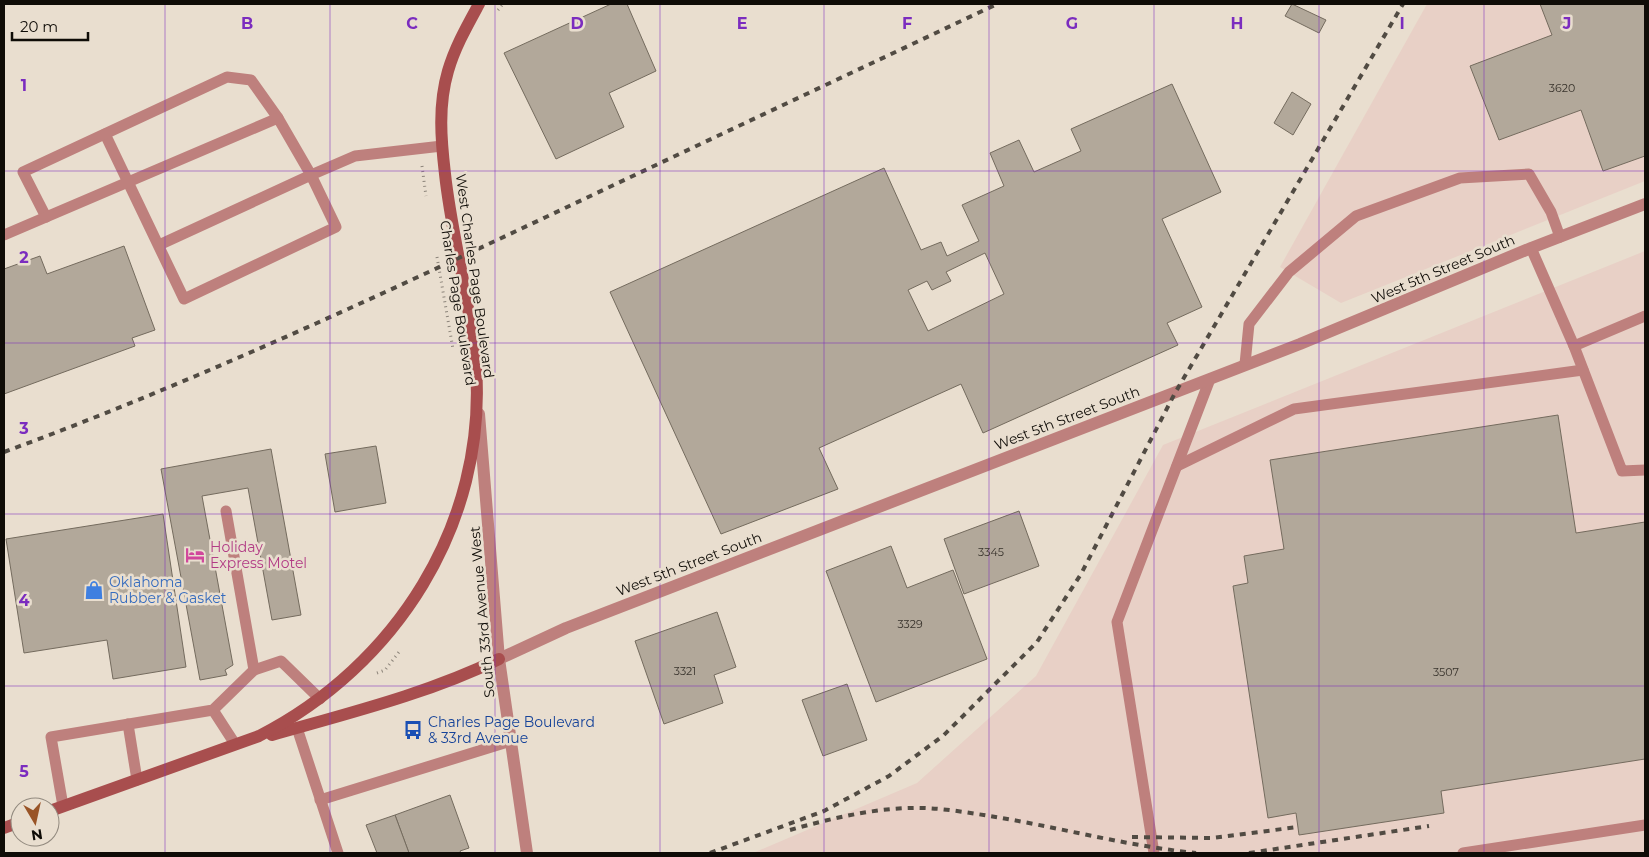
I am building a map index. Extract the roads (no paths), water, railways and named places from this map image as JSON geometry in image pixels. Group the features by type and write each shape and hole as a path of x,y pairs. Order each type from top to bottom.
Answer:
{"main road":[{"name":"West Charles Page Boulevard","path":"222,750 286,722 320,699 355,670 390,632 421,588 440,554 457,512 468,471 475,415 476,367 448,198 442,146 441,106 447,72 459,40 479,4"},
{"path":"60,807 222,750 401,698 462,677 500,659"}],"street":[{"name":"West 5th Street South","path":"500,659 566,628 1210,379 1531,248 1645,204"},
{"name":"South 33rd Avenue West","path":"476,367 500,659 527,853"}],"lane":[{"path":"46,217 23,172 227,76 252,80 278,118 311,175 336,227 184,299 130,182 105,134"},
{"path":"4,234 278,118"},
{"path":"159,245 354,156 442,146"},
{"path":"1245,364 1249,324 1289,272 1356,216 1460,178 1529,174 1551,212 1560,237"},
{"path":"1531,248 1574,346 1622,471 1645,470"},
{"path":"1574,346 1645,316"},
{"path":"1177,466 1294,409 1582,370"},
{"path":"1154,853 1117,622 1210,379"},
{"path":"226,511 254,670"},
{"path":"63,806 52,737 213,710 254,670 281,661 320,699"},
{"path":"213,710 235,744"},
{"path":"128,724 137,780"},
{"path":"297,728 338,853"},
{"path":"320,800 511,741"},
{"path":"1463,853 1645,825"}],"railway":[{"path":"4,452 210,370 345,310 997,4"},
{"path":"710,853 824,811 889,776 944,735 1037,642 1081,574 1175,393 1403,4"},
{"path":"790,830 865,812 930,808 1016,820 1144,846 1196,853"},
{"path":"1249,853 1429,826"},
{"path":"1132,837 1212,838 1298,827"}],"place":[{"name":"Holiday Express Motel","path":"195,555"},
{"name":"Oklahoma Rubber & Gasket","path":"94,590"},
{"name":"Charles Page Boulevard & 33rd Avenue","path":"413,730"}]}
